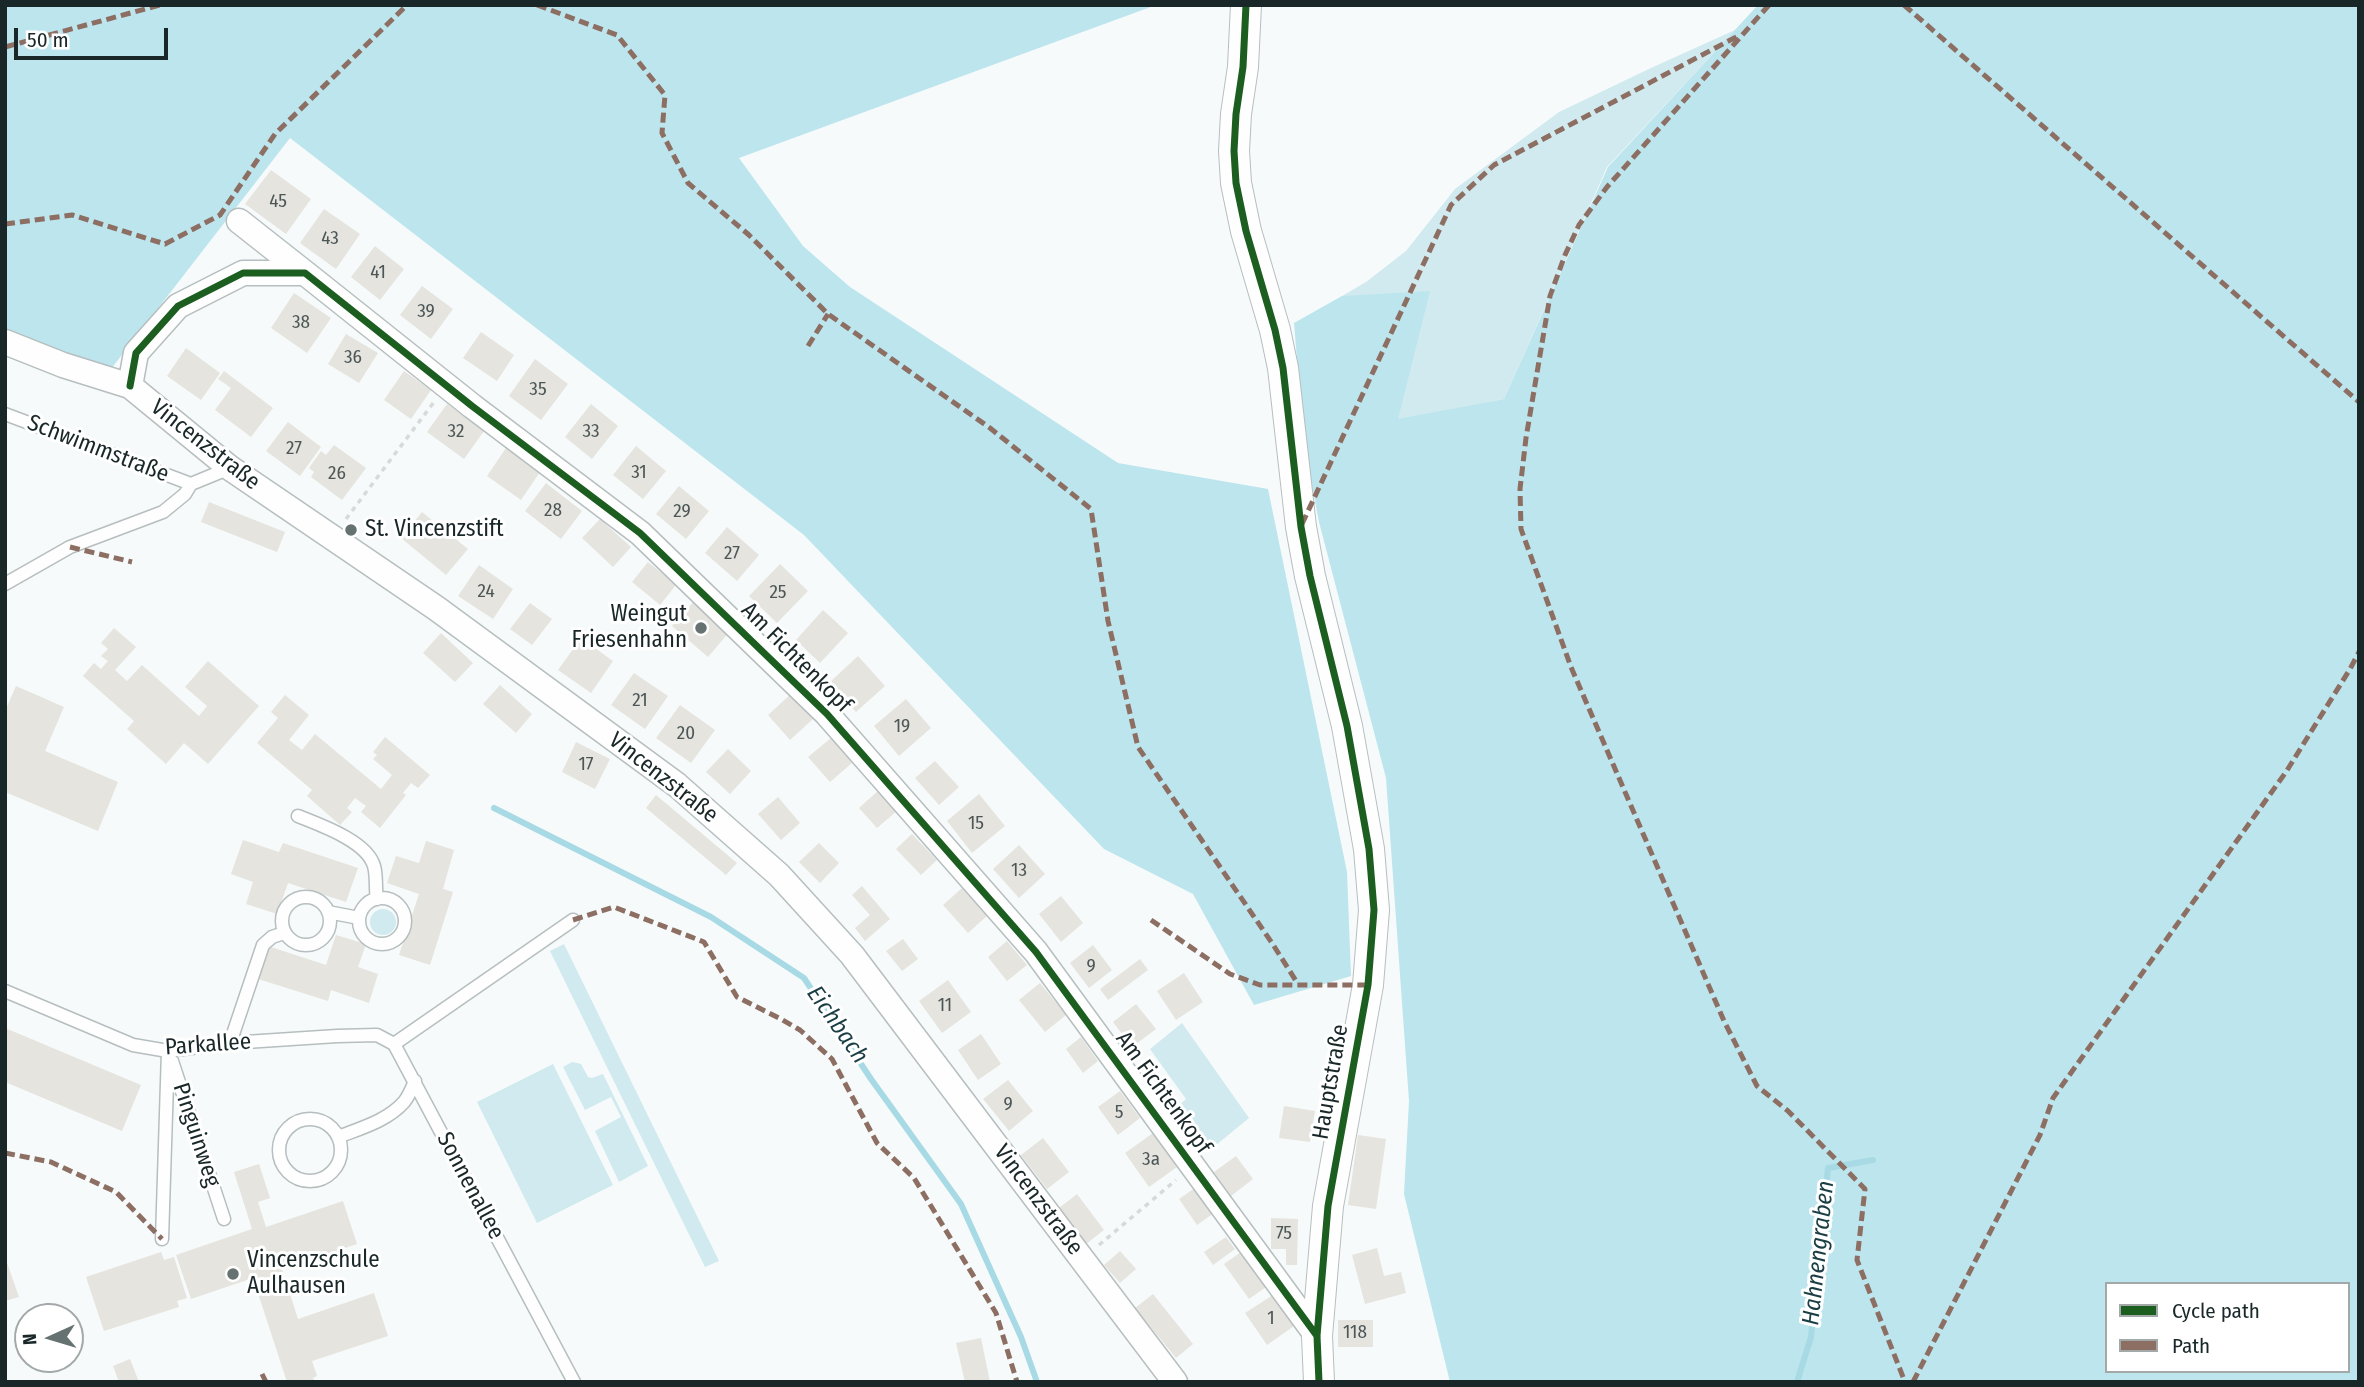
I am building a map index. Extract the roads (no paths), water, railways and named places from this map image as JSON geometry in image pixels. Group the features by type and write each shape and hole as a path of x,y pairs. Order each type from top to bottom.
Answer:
{"street":[{"name":"Hauptstraße","path":"1246,5 1234,151 1237,183 1246,231 1275,330 1283,368 1306,551 1347,726 1369,849 1374,910 1368,985 1328,1206 1317,1336 1319,1382"},
{"name":"Am Fichtenkopf","path":"239,222 640,533 827,714 1036,952 1317,1336"},
{"path":"130,386 136,353 178,306 243,273 305,273"},
{"name":"Vincenzstraße","path":"5,342 63,365 130,386 230,468 436,608 677,785 779,875 852,956 1175,1382"}],"lane":[{"name":"Schwimmstraße","path":"5,414 191,484"},
{"path":"5,584 70,547 163,512 185,494 191,484 230,468"},
{"path":"298,816 356,844 370,855 375,868 377,899"},
{"path":"328,912 329,928 320,942 304,946 296,944 284,933 283,913 287,906 298,898 318,901 328,912 359,918"},
{"path":"377,899 391,900 402,909 405,923 400,937 387,944 372,942 362,932 359,918 365,906 377,899"},
{"path":"394,1044 573,920"},
{"path":"230,1043 263,945 272,937 284,933"},
{"name":"Parkallee","path":"5,991 133,1045 168,1051 230,1043 337,1036 377,1035 394,1044"},
{"name":"Sonnenallee","path":"394,1044 574,1382"},
{"path":"162,1239 168,1051"},
{"name":"Pinguinweg","path":"168,1051 224,1219"},
{"path":"338,1137 387,1116 405,1101 415,1081"},
{"path":"304,1119 315,1119 332,1128 338,1137 340,1157 336,1166 321,1179 301,1179 292,1175 281,1159 281,1138 286,1130 304,1119"}],"waterway":[{"name":"Eichbach","path":"494,808 711,917 804,978 871,1079 961,1204 1021,1337 1037,1382"},
{"name":"Hahnengraben","path":"1797,1382 1811,1337 1828,1168 1873,1160"}],"place":[{"name":"St. Vincenzstift","path":"351,530"},
{"name":"Weingut Friesenhahn","path":"701,628"},
{"name":"Vincenzschule Aulhausen","path":"233,1274"}]}
